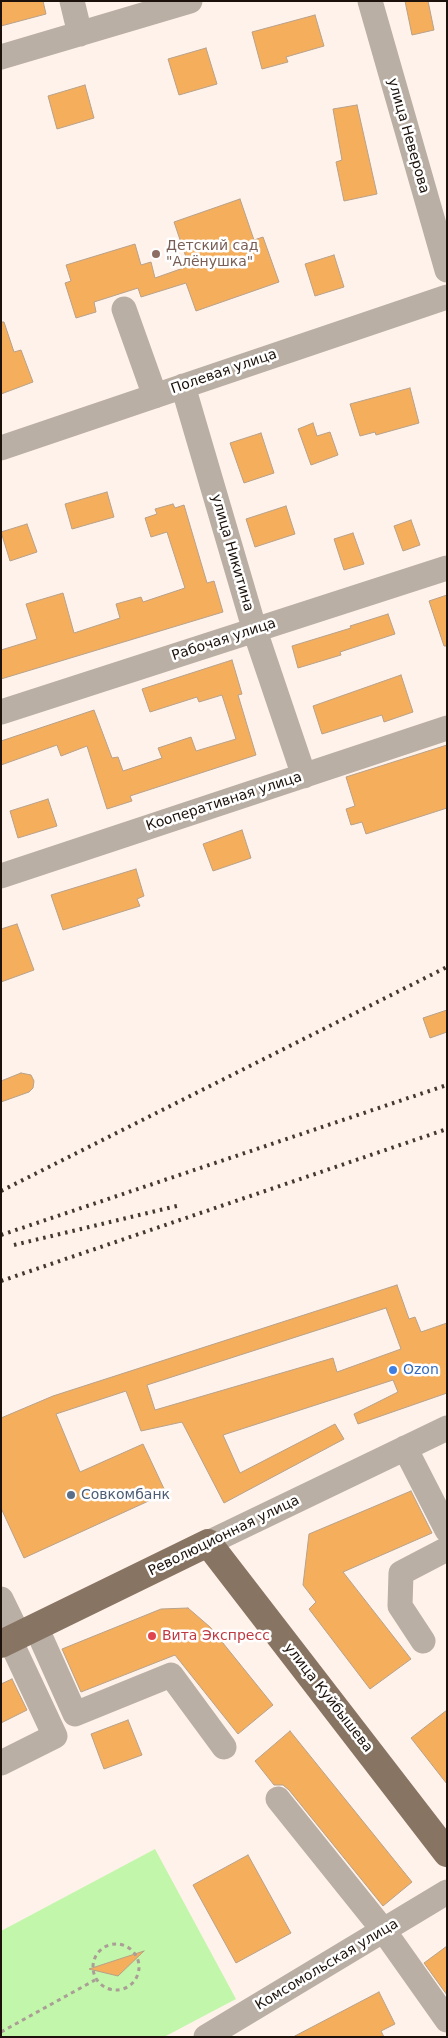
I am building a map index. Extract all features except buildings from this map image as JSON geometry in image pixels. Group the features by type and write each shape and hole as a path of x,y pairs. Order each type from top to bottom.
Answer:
{"main road":[{"name":"Революционная улица","path":"16,1637 208,1544"},
{"name":"улица Куйбышева","path":"208,1544 447,1853"}],"street":[{"path":"72,1 80,34"},
{"path":"1,57 190,1"},
{"name":"улица Неверова","path":"370,1 447,270"},
{"name":"Полевая улица","path":"1,448 447,296"},
{"path":"124,309 154,396"},
{"name":"улица Никитина","path":"183,386 255,631 304,776"},
{"name":"Рабочая улица","path":"1,712 447,568"},
{"name":"Кооперативная улица","path":"3,870 304,776 447,728"},
{"name":"Революционная улица","path":"208,1544 447,1428"},
{"path":"405,1448 447,1530"},
{"path":"423,1641 400,1606 401,1573 447,1549"},
{"path":"1,1599 55,1736 1,1763"},
{"path":"16,1637 75,1714 171,1675 224,1747"},
{"path":"278,1799 384,1931 447,2020"},
{"name":"Комсомольская улица","path":"213,2035 447,1892"}],"path":[{"path":"111,1945 125,1946 136,1956 138,1971 131,1985 124,1989 108,1989 96,1980 93,1965 98,1952 104,1947 111,1945"},
{"path":"1,2032 96,1980"}],"green space":[{"path":"155,1849 236,1999 164,2037 1,2037 1,1931"}],"railway":[{"path":"1,1191 447,967"},
{"path":"1,1235 447,1085"},
{"path":"1,1281 447,1129"},
{"path":"14,1245 181,1205"}],"place":[{"name":"Детский сад \"Алёнушка\"","path":"156,254"},
{"name":"Ozon","path":"393,1370"},
{"name":"Совкомбанк","path":"71,1495"},
{"name":"Вита Экспресс","path":"152,1636"}]}
